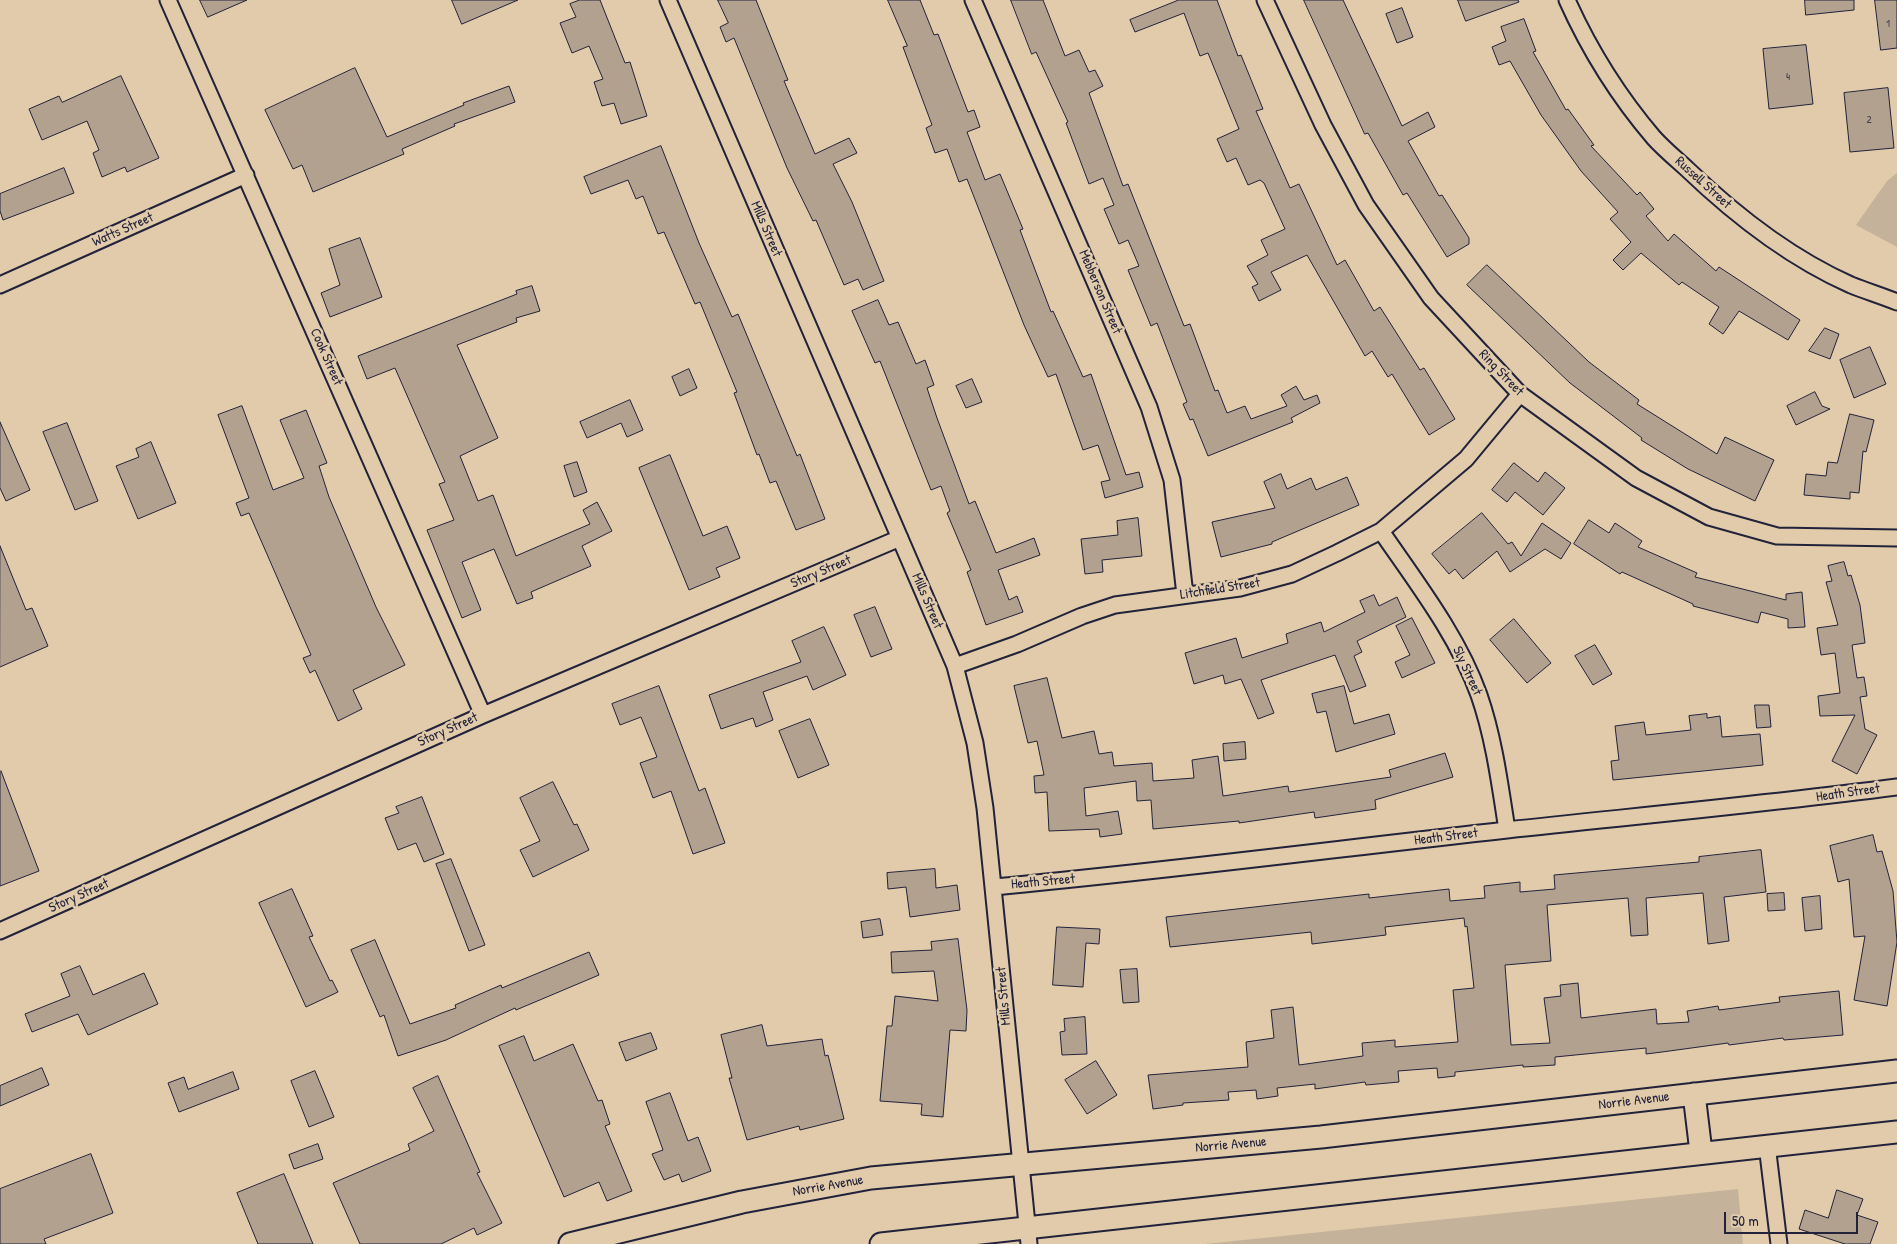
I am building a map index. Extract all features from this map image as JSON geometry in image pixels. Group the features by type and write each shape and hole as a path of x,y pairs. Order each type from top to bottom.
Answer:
{"main road":[{"name":"Norrie Avenue","path":"570,1244 742,1202 871,1178 1320,1137 1897,1071"},
{"path":"1694,1094 1701,1152"},
{"path":"882,1244 1028,1236 1701,1152 1897,1132"}],"street":[{"name":"Cook Street","path":"168,0 483,715"},
{"name":"Mills Street","path":"668,0 955,666 975,743 994,887 1028,1236"},
{"name":"Mebberson Street","path":"973,0 1150,407 1172,480 1185,595"},
{"name":"Ring Street","path":"1265,0 1323,125 1366,205 1431,298 1520,394 1636,478 1709,517 1777,536 1897,538"},
{"name":"Russell Street","path":"1567,0 1577,22 1609,76 1654,138 1719,200 1765,235 1810,263 1850,284 1897,302"},
{"name":"Watts Street","path":"0,285 246,175"},
{"name":"Litchfield Street","path":"955,666 1017,644 1082,616 1115,605 1240,588 1292,574 1381,531 1466,459 1520,394"},
{"name":"Sly Street","path":"1381,531 1457,647 1479,695 1497,768 1507,830"},
{"name":"Story Street","path":"0,931 483,715 900,538"},
{"name":"Heath Street","path":"994,887 1139,873 1897,787"},
{"path":"1767,1145 1779,1244"}],"shaded area":[{"path":"1897,173 1897,247 1856,225 1887,181"},
{"path":"1738,1189 1743,1244 1205,1244"}],"building":[{"path":"200,0 247,0 208,17"},
{"path":"452,0 518,0 462,24"},
{"path":"580,0 600,0 625,63 630,62 647,116 621,124 614,103 602,106 594,82 603,79 589,46 572,53 560,23 576,17 570,4"},
{"path":"718,0 756,0 788,80 784,81 815,154 849,138 857,153 833,164 852,202 884,281 863,290 858,279 844,285 816,220 813,221 787,168 734,38 726,42 720,27 728,23"},
{"path":"888,0 920,0 934,35 938,34 968,112 974,110 980,127 967,132 985,180 1000,174 1023,229 1020,230 1051,312 1053,311 1083,377 1091,374 1126,475 1139,472 1143,487 1105,498 1101,482 1110,480 1098,445 1083,450 1056,374 1048,377 1024,325 967,179 959,182 947,149 935,153 926,128 932,125 903,47 907,46"},
{"path":"1011,0 1043,0 1065,56 1079,50 1089,72 1095,70 1103,86 1089,93 1123,186 1128,184 1184,326 1190,324 1215,391 1218,390 1227,413 1245,406 1251,419 1287,406 1281,395 1296,386 1304,400 1317,395 1320,403 1291,418 1293,422 1208,456 1193,419 1190,420 1183,404 1187,402 1157,323 1151,326 1128,270 1139,266 1128,240 1119,244 1104,209 1114,205 1103,178 1089,184 1066,123 1068,122 1036,52 1032,54"},
{"path":"1179,0 1217,0 1238,56 1241,55 1263,109 1256,111 1290,188 1299,184 1337,265 1345,260 1374,311 1380,307 1420,370 1424,368 1455,419 1429,435 1392,374 1388,377 1372,351 1365,356 1307,255 1271,272 1281,290 1259,301 1252,287 1258,284 1247,266 1268,255 1261,240 1285,229 1264,183 1260,180 1248,185 1236,158 1227,162 1217,139 1239,129 1208,53 1200,56 1184,13 1135,32 1130,20"},
{"path":"1304,0 1343,0 1402,126 1428,112 1435,127 1408,141 1439,196 1442,195 1469,238 1469,244 1447,257 1407,193 1403,195 1368,133 1365,134"},
{"path":"1458,0 1518,0 1519,2 1466,21"},
{"path":"1805,0 1854,0 1854,10 1806,15"},
{"path":"1875,0 1897,0 1897,48 1881,50"},
{"path":"1402,8 1413,37 1397,43 1386,14"},
{"path":"1524,19 1536,51 1533,52 1566,110 1568,109 1594,145 1591,146 1637,195 1640,192 1654,209 1646,216 1668,241 1674,234 1716,271 1719,267 1800,320 1788,340 1739,311 1723,334 1709,324 1719,307 1682,282 1679,285 1641,253 1623,270 1613,260 1631,242 1610,219 1618,212 1581,171 1541,115 1510,61 1499,65 1492,47 1506,41 1501,27"},
{"path":"1806,45 1813,104 1769,109 1763,49"},
{"path":"355,68 387,137 464,105 463,103 509,86 515,102 454,124 455,126 402,149 404,154 313,192 302,165 293,169 265,110"},
{"path":"121,76 159,158 127,172 125,167 102,177 93,153 99,150 87,121 42,140 29,109 59,96 62,102"},
{"path":"1888,88 1894,148 1850,152 1844,93"},
{"path":"661,146 699,243 732,317 738,314 797,456 800,454 825,519 796,530 776,481 770,483 759,454 757,455 734,393 737,392 700,302 695,304 664,232 658,234 643,196 636,199 628,180 591,194 584,177"},
{"path":"64,168 74,193 3,220 0,211 0,194"},
{"path":"360,238 382,297 330,317 321,293 340,285 329,249"},
{"path":"1487,265 1589,362 1639,400 1637,404 1717,454 1725,437 1774,460 1755,501 1688,469 1641,440 1642,438 1570,383 1467,285"},
{"path":"532,286 540,311 516,318 517,322 457,345 498,438 460,456 478,501 493,495 516,556 590,524 583,510 597,502 612,531 582,546 591,566 531,592 533,598 517,604 494,549 462,562 481,610 462,618 427,530 454,520 439,484 445,482 395,368 367,379 358,356 517,294 516,291"},
{"path":"878,300 889,325 898,322 916,364 925,360 934,385 927,388 937,418 969,504 975,501 996,553 1034,538 1040,555 998,570 1009,600 1017,596 1023,612 986,625 967,572 971,570 947,513 950,511 941,486 931,490 880,361 875,363 852,311"},
{"path":"1825,328 1839,334 1830,359 1809,351"},
{"path":"1870,347 1886,384 1854,398 1840,360"},
{"path":"689,369 697,388 680,396 672,377"},
{"path":"972,379 982,402 966,408 956,386"},
{"path":"1815,392 1822,406 1830,409 1796,425 1787,406"},
{"path":"630,400 643,430 627,437 621,423 587,438 580,422"},
{"path":"242,406 273,490 304,478 280,420 306,410 327,463 319,466 329,497 376,607 405,665 353,690 362,709 338,721 315,670 310,673 303,658 311,655 249,513 241,516 236,503 249,498 218,415"},
{"path":"1850,414 1874,420 1866,452 1863,451 1859,493 1850,492 1850,499 1804,495 1806,474 1826,476 1828,462 1837,463"},
{"path":"0,422 30,490 6,501 0,488"},
{"path":"67,423 98,501 75,510 43,432"},
{"path":"151,442 176,503 138,519 116,466 139,457 136,449"},
{"path":"670,455 703,536 727,526 740,558 716,568 720,577 689,590 639,468"},
{"path":"577,462 587,492 574,497 564,466"},
{"path":"1514,463 1538,482 1545,472 1565,488 1543,515 1515,492 1507,502 1492,490"},
{"path":"1281,474 1287,489 1311,478 1316,490 1347,477 1359,505 1272,542 1272,544 1221,557 1212,522 1275,508 1264,482"},
{"path":"1482,513 1508,544 1512,542 1521,556 1542,523 1571,543 1561,559 1545,549 1510,572 1497,551 1463,579 1455,569 1449,574 1432,554"},
{"path":"1138,518 1142,556 1102,560 1103,572 1085,574 1081,539 1118,535 1117,521"},
{"path":"1589,520 1609,533 1615,523 1642,541 1638,547 1697,573 1695,577 1786,600 1786,594 1802,592 1805,627 1788,628 1788,619 1761,612 1758,623 1693,606 1693,604 1622,572 1620,574 1574,544"},
{"path":"0,546 26,610 32,608 48,646 0,667"},
{"path":"1844,562 1848,576 1851,575 1860,605 1865,643 1852,645 1857,678 1864,677 1867,696 1860,697 1865,729 1877,735 1857,774 1832,761 1855,715 1820,716 1818,696 1840,693 1835,653 1821,655 1817,628 1838,625 1826,582 1832,581 1828,566"},
{"path":"1374,595 1379,606 1397,597 1406,617 1357,641 1362,652 1354,656 1366,686 1350,692 1335,655 1261,680 1274,713 1258,719 1241,679 1225,684 1223,675 1194,684 1185,653 1236,638 1242,658 1288,643 1286,634 1321,622 1324,632 1365,612 1360,601"},
{"path":"875,607 892,649 871,657 854,615"},
{"path":"1412,618 1435,663 1402,678 1395,662 1410,655 1396,626"},
{"path":"1514,619 1551,663 1527,683 1490,640"},
{"path":"824,627 846,675 813,690 807,676 763,692 773,720 756,727 753,718 721,729 709,695 801,662 792,641"},
{"path":"1595,645 1612,674 1593,685 1575,656"},
{"path":"1047,678 1062,738 1094,731 1099,754 1112,752 1114,766 1152,763 1153,781 1194,778 1192,760 1218,756 1223,796 1288,786 1289,792 1391,777 1389,770 1445,753 1453,777 1375,800 1376,809 1315,818 1314,812 1239,823 1239,821 1153,829 1151,800 1137,801 1136,781 1084,788 1086,816 1118,811 1122,834 1100,837 1099,829 1049,831 1047,792 1035,793 1034,776 1044,775 1037,741 1028,743 1014,686"},
{"path":"659,686 699,791 705,788 725,843 693,854 671,791 653,798 640,763 657,757 641,717 620,725 612,704"},
{"path":"1344,686 1354,724 1389,714 1395,734 1336,752 1326,711 1317,713 1312,694"},
{"path":"1755,705 1769,705 1771,727 1757,728"},
{"path":"1707,714 1707,718 1720,716 1722,737 1760,734 1763,765 1613,780 1611,761 1619,760 1615,726 1644,722 1646,735 1691,730 1689,716"},
{"path":"810,719 829,765 798,778 779,731"},
{"path":"1245,742 1246,759 1224,761 1223,744"},
{"path":"0,772 39,871 0,886"},
{"path":"553,782 574,825 577,824 589,850 533,877 520,850 540,841 520,798"},
{"path":"422,797 444,854 424,862 416,843 398,850 385,818 399,813 396,807"},
{"path":"1873,835 1877,852 1882,851 1893,891 1897,942 1887,1006 1854,1000 1865,936 1854,937 1849,879 1838,882 1830,846"},
{"path":"1761,850 1766,892 1724,897 1729,941 1708,944 1703,893 1646,898 1648,935 1631,936 1628,898 1547,905 1551,961 1505,965 1511,1045 1550,1043 1544,998 1561,996 1560,985 1578,983 1581,1018 1656,1009 1657,1024 1689,1022 1687,1011 1718,1006 1719,1010 1780,1002 1779,997 1839,991 1843,1035 1784,1040 1783,1038 1729,1045 1728,1043 1646,1054 1646,1048 1555,1057 1555,1065 1523,1067 1523,1065 1455,1072 1455,1076 1438,1078 1437,1068 1398,1071 1399,1082 1366,1085 1365,1082 1315,1089 1315,1084 1277,1088 1278,1096 1257,1099 1256,1090 1228,1092 1229,1100 1183,1103 1183,1105 1153,1109 1148,1075 1248,1067 1246,1042 1274,1038 1271,1010 1293,1007 1299,1065 1363,1056 1362,1043 1395,1040 1395,1047 1458,1042 1453,990 1474,988 1467,926 1465,927 1464,918 1385,927 1386,935 1312,944 1311,932 1170,947 1166,917 1369,894 1369,898 1449,889 1450,901 1485,898 1484,886 1520,882 1520,892 1555,889 1554,875 1699,862 1699,857"},
{"path":"451,859 485,945 469,951 436,864"},
{"path":"935,869 936,888 957,885 960,910 910,917 906,887 888,889 887,873"},
{"path":"292,889 313,936 309,937 330,981 332,980 338,992 306,1007 259,903"},
{"path":"1784,893 1785,910 1768,911 1767,894"},
{"path":"1820,896 1822,929 1805,931 1802,898"},
{"path":"880,919 883,935 863,938 861,922"},
{"path":"1057,927 1100,929 1099,944 1086,943 1083,987 1053,985"},
{"path":"958,939 967,1010 966,1031 950,1030 943,1117 921,1115 922,1104 880,1101 887,1026 892,1026 895,996 938,1001 934,971 892,973 891,952 932,950 931,942"},
{"path":"375,940 410,1024 456,1008 455,1005 501,985 502,988 589,952 599,975 516,1010 515,1008 446,1040 398,1056 384,1015 380,1017 351,950"},
{"path":"80,966 93,995 144,973 158,1004 88,1035 78,1014 32,1032 25,1014 70,996 61,974"},
{"path":"1137,969 1139,1002 1123,1003 1120,970"},
{"path":"1085,1017 1087,1054 1062,1055 1060,1032 1065,1031 1064,1019"},
{"path":"762,1025 767,1046 822,1039 825,1056 828,1055 844,1119 800,1130 799,1126 747,1140 729,1078 732,1078 721,1035"},
{"path":"651,1033 657,1049 626,1061 619,1043"},
{"path":"524,1036 534,1061 573,1044 598,1101 602,1100 610,1124 605,1126 632,1191 607,1201 599,1182 564,1197 499,1046"},
{"path":"1096,1061 1117,1095 1087,1114 1065,1080"},
{"path":"42,1068 49,1085 0,1106 0,1086"},
{"path":"315,1071 334,1117 309,1127 291,1081"},
{"path":"233,1072 239,1089 179,1112 168,1083 184,1077 188,1089"},
{"path":"438,1076 480,1172 477,1173 502,1223 477,1235 474,1228 441,1244 360,1244 333,1183 410,1150 408,1144 434,1131 413,1088"},
{"path":"670,1093 688,1141 698,1137 711,1171 682,1182 679,1174 664,1180 652,1154 663,1150 646,1102"},
{"path":"318,1144 323,1159 294,1169 289,1155"},
{"path":"91,1154 113,1213 44,1239 46,1244 0,1244 0,1189"},
{"path":"284,1174 313,1244 258,1244 237,1193"},
{"path":"1837,1190 1863,1199 1857,1215 1878,1222 1870,1244 1845,1244 1799,1229 1805,1210 1828,1218"}]}
